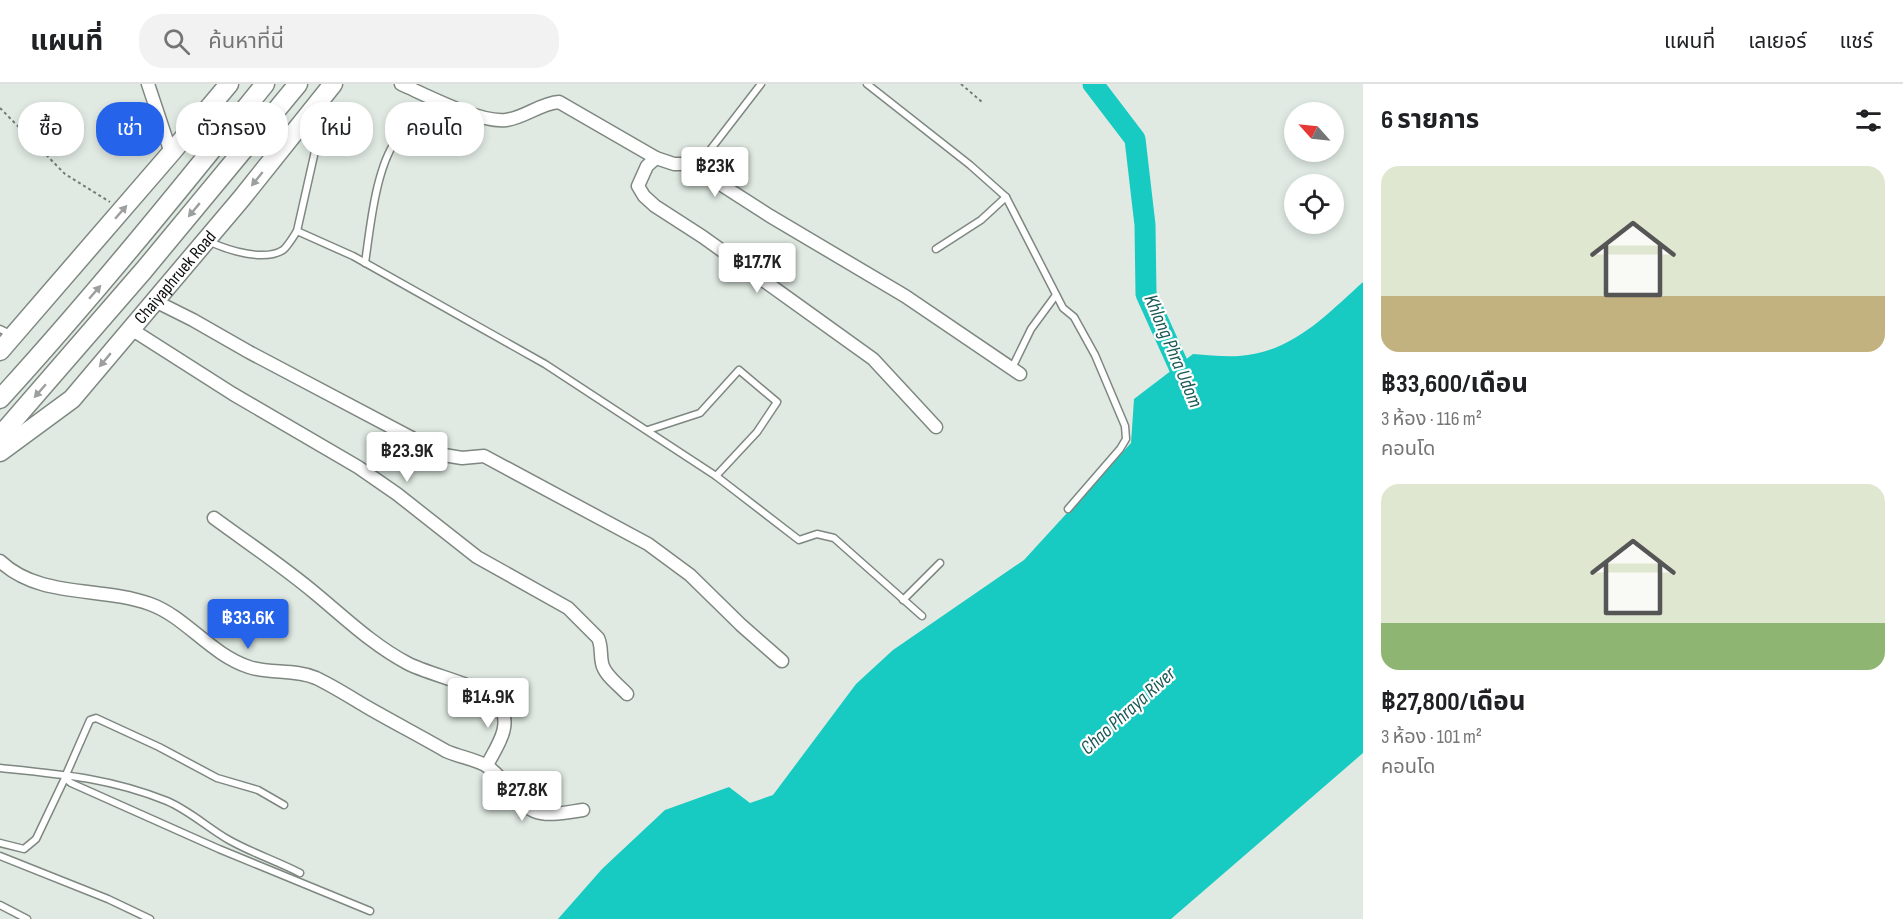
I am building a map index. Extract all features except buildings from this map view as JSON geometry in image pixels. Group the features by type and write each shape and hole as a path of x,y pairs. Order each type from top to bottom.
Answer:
{"main road":[{"path":"0,351 7,332 120,213 229,84"},
{"path":"0,399 134,247 265,84"},
{"name":"Chaiyaphruek Road","path":"0,436 144,270 298,84"},
{"name":"Chaiyaphruek Road","path":"0,452 72,399 333,84"}],"street":[{"path":"148,84 171,153"},
{"path":"401,84 450,106 499,120 508,120 559,102 656,158 674,164 689,164 780,222 905,296 1016,371"},
{"path":"656,158 647,166 638,186 654,206 703,237 873,359 936,427"},
{"path":"154,301 194,320 249,352 444,454 462,458 484,456 648,544 690,575 782,662"},
{"path":"131,329 233,394 358,467 397,494 477,557 568,608 598,638 601,644 602,663 606,672 627,694"},
{"path":"213,518 315,593 349,624 406,663 427,673 483,692 498,702 504,715 505,728 487,765"},
{"path":"0,561 9,570 29,581 88,593 122,596 167,611 194,634 226,656 249,667 314,677 458,757 487,765 510,785 522,802 535,812 549,814 583,810"}],"lane":[{"path":"689,164 707,154 761,84"},
{"path":"867,84 1006,196 1063,308 1074,317 1095,355 1125,426 1126,436 1120,449 1068,509"},
{"path":"206,240 226,249 251,254 270,254 283,249 297,231 314,156"},
{"path":"365,263 373,212 382,172 389,156"},
{"path":"936,249 981,220 1006,196"},
{"path":"297,231 365,263 545,364 716,476 799,540 817,534 834,538 922,616"},
{"path":"1016,371 1031,329 1056,295"},
{"path":"648,430 700,413 739,370 777,402 757,432 716,476"},
{"path":"903,600 940,563"},
{"path":"0,843 24,849 36,840 90,720 96,718 159,747 217,778 258,790 284,805"},
{"path":"0,768 108,782 168,802 190,813 242,847 300,873"},
{"path":"66,776 71,783 219,849 370,911"},
{"path":"0,856 108,899 150,919"},
{"path":"0,905 27,919"}],"path":[{"path":"961,84 982,102"},
{"path":"0,108 65,174 108,201 120,213"}],"water":[{"name":"Chao Phraya River","path":"1363,282 1363,753 1171,919 558,919 602,869 665,810 729,787 750,803 773,795 856,684 893,650 1024,560 1131,443 1134,399 1193,354 1239,356 1276,348 1292,340 1321,319"}],"waterway":[{"name":"Khlong Phra Udom","path":"1093,84 1135,139 1145,225 1146,294 1189,389"}]}
